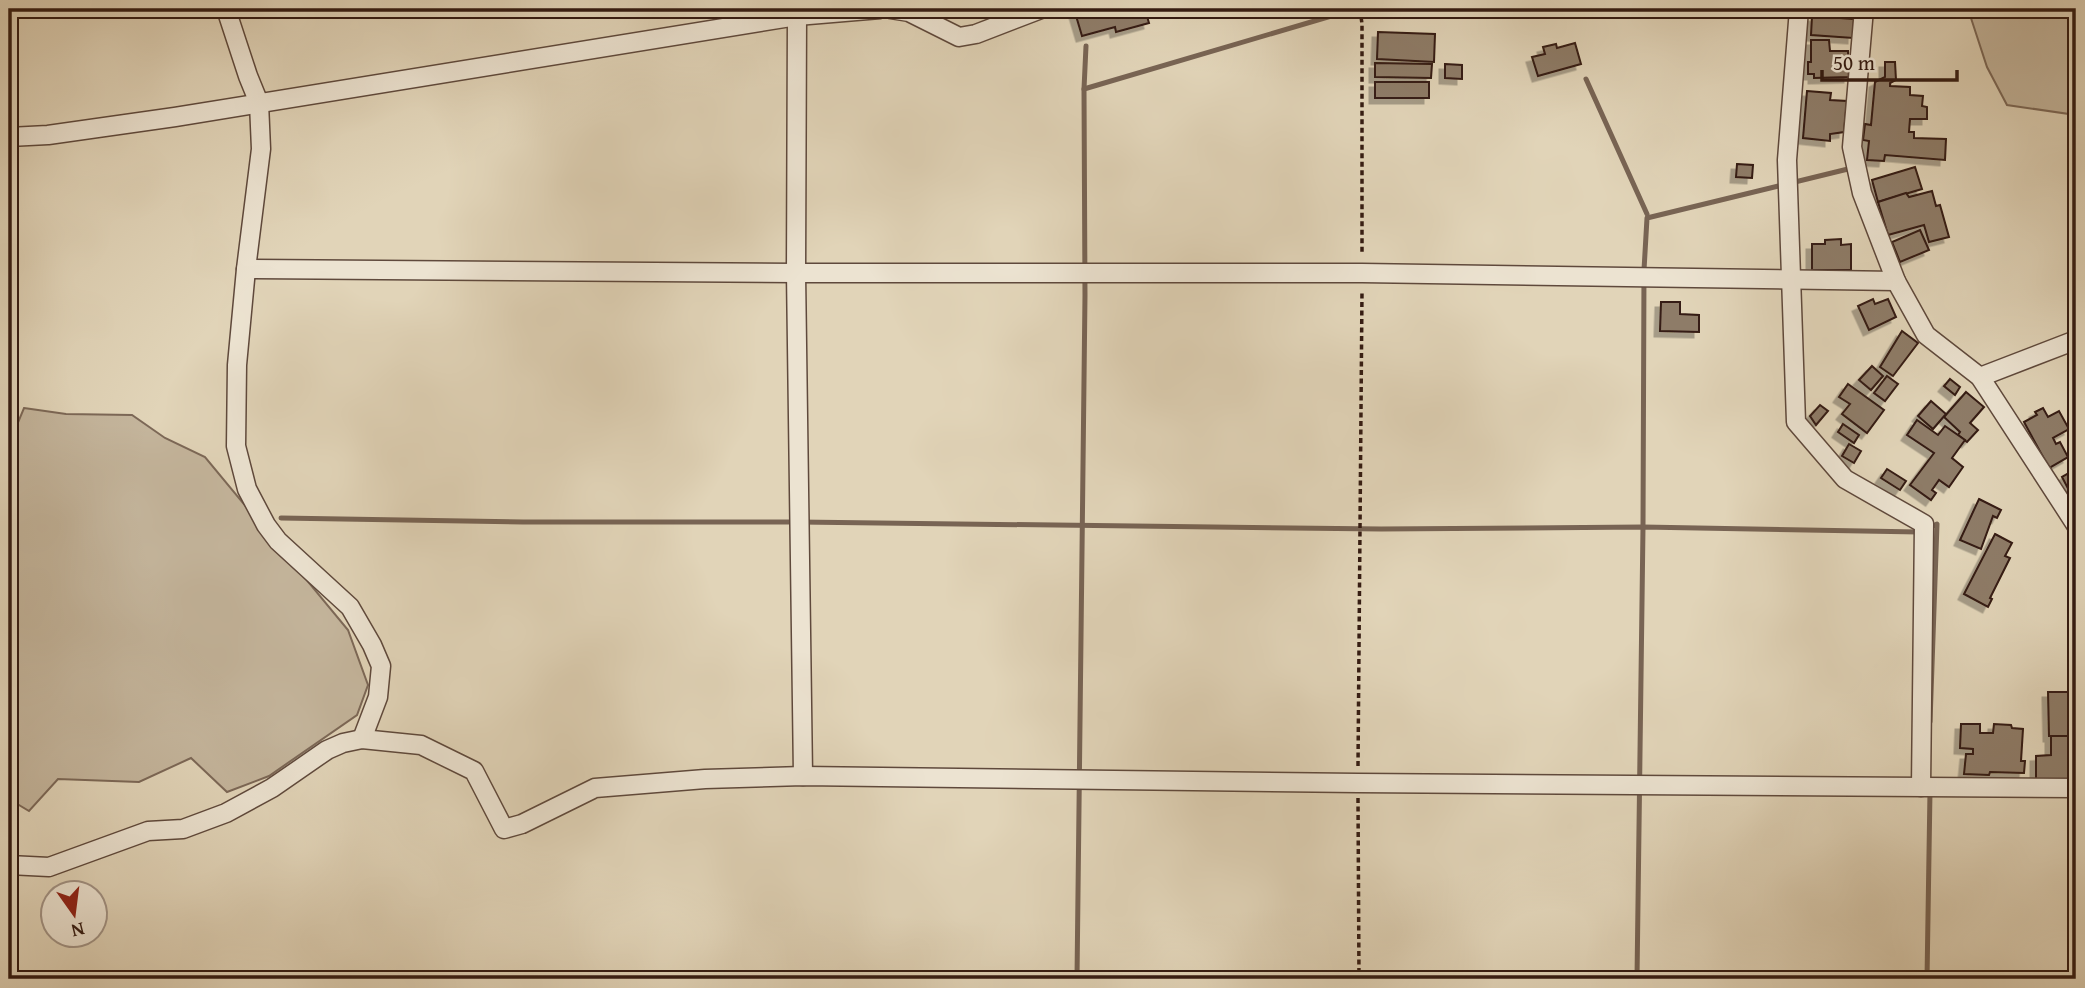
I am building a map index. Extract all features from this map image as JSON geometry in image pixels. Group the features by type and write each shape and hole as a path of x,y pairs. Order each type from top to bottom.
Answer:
{"street":[{"path":"226,9 248,76 260,103 261,149 237,365 236,446 247,489 266,525 278,541 351,607 372,645 381,666 378,697 362,739"},
{"path":"9,138 260,103 797,16 880,9"},
{"path":"890,9 909,12 959,37 976,34 1041,9"},
{"path":"1799,9 1787,160 1796,422 1845,479 1924,524 1921,787"},
{"path":"1864,9 1852,147 1862,193 1896,281 1926,335 1980,377 2076,525"},
{"path":"797,16 796,273 803,776"},
{"path":"246,269 1362,273 1896,281"},
{"path":"1980,377 2076,340"},
{"path":"9,865 49,866 148,831 184,829 226,813 272,789 327,750 342,743 362,739 421,746 474,771 504,830 595,788 705,779 803,776 2076,788"}],"path":[{"path":"1359,979 1362,273 1360,9"}],"shaded area":[{"path":"1971,9 2076,9 2076,115 2007,105 1987,67 1969,12"},
{"path":"24,408 66,414 132,415 165,438 205,457 348,630 368,685 357,715 269,776 227,792 191,758 139,782 58,779 29,811 9,799 9,444"}],"building":[{"path":"1074,9 1158,10 1146,13 1149,23 1116,32 1115,27 1082,36"},
{"path":"1825,9 1856,9 1856,16 1825,14"},
{"path":"1812,16 1854,19 1853,38 1811,35"},
{"path":"1378,32 1435,34 1434,62 1377,59"},
{"path":"1811,40 1829,40 1830,51 1848,51 1849,77 1814,78 1814,74 1808,74"},
{"path":"1575,43 1581,64 1538,76 1532,57 1545,54 1543,47 1556,44 1557,48"},
{"path":"1885,62 1895,62 1896,80 1890,83 1890,86 1910,87 1910,95 1923,96 1922,106 1927,107 1927,119 1910,119 1909,132 1914,132 1914,138 1946,139 1945,160 1885,155 1884,161 1867,160 1869,141 1863,140 1865,124 1871,125 1875,82 1885,77"},
{"path":"1375,63 1432,64 1431,78 1375,77"},
{"path":"1445,64 1462,65 1462,79 1445,78"},
{"path":"1375,82 1429,82 1429,98 1375,98"},
{"path":"1807,91 1831,93 1830,100 1847,101 1844,132 1830,134 1830,141 1803,138"},
{"path":"1737,164 1753,165 1752,178 1736,177"},
{"path":"1915,167 1922,189 1878,202 1872,180"},
{"path":"1932,191 1936,206 1940,205 1949,237 1929,242 1924,225 1888,235 1878,202 1906,193 1909,197"},
{"path":"1920,230 1929,250 1900,262 1892,242"},
{"path":"1841,239 1841,245 1851,244 1851,270 1812,270 1812,244 1825,244 1825,240"},
{"path":"1873,299 1875,304 1888,299 1896,317 1869,330 1858,306"},
{"path":"1661,302 1680,302 1680,314 1699,315 1699,332 1660,331"},
{"path":"1902,331 1918,343 1893,376 1880,367"},
{"path":"1872,366 1883,376 1871,390 1859,380"},
{"path":"1887,376 1898,384 1885,401 1874,393"},
{"path":"1950,379 1960,387 1955,395 1944,386"},
{"path":"1848,384 1884,410 1867,433 1842,414 1850,404 1839,397"},
{"path":"1966,392 1984,407 1970,423 1978,430 1967,442 1944,417"},
{"path":"1931,401 1946,414 1933,429 1918,416"},
{"path":"1820,405 1828,411 1816,425 1810,416"},
{"path":"2043,408 2048,417 2059,411 2069,429 2053,438 2056,444 2060,442 2068,457 2049,468 2024,422"},
{"path":"1917,420 1938,435 1945,426 1965,440 1952,458 1963,467 1949,487 1939,480 1932,490 1936,493 1931,500 1910,485 1934,453 1907,435"},
{"path":"1843,424 1859,435 1854,443 1838,432"},
{"path":"1849,444 1861,451 1854,463 1842,456"},
{"path":"1887,469 1906,481 1900,490 1881,478"},
{"path":"2076,469 2076,504 2062,477"},
{"path":"1979,499 2001,510 1997,518 1993,516 1981,549 1960,540"},
{"path":"1995,534 2012,543 2005,556 2010,558 1988,607 1964,594"},
{"path":"2048,692 2072,692 2072,736 2049,736"},
{"path":"1961,724 1980,724 1980,733 1993,733 1994,724 2023,729 2021,761 2025,761 2024,773 1964,774 1966,754 1973,754 1973,749 1960,748"},
{"path":"2051,736 2072,736 2074,781 2036,782 2036,756 2051,755"}],"waterway":[{"path":"1077,979 1085,295 1084,89 1355,9"},
{"path":"1084,89 1086,46"},
{"path":"1586,79 1647,214"},
{"path":"1637,979 1644,270 1647,218 1848,169"},
{"path":"281,518 1381,529 1643,527 1919,532"},
{"path":"1928,528 1937,524 1930,722"},
{"path":"1927,979 1930,791"}]}
